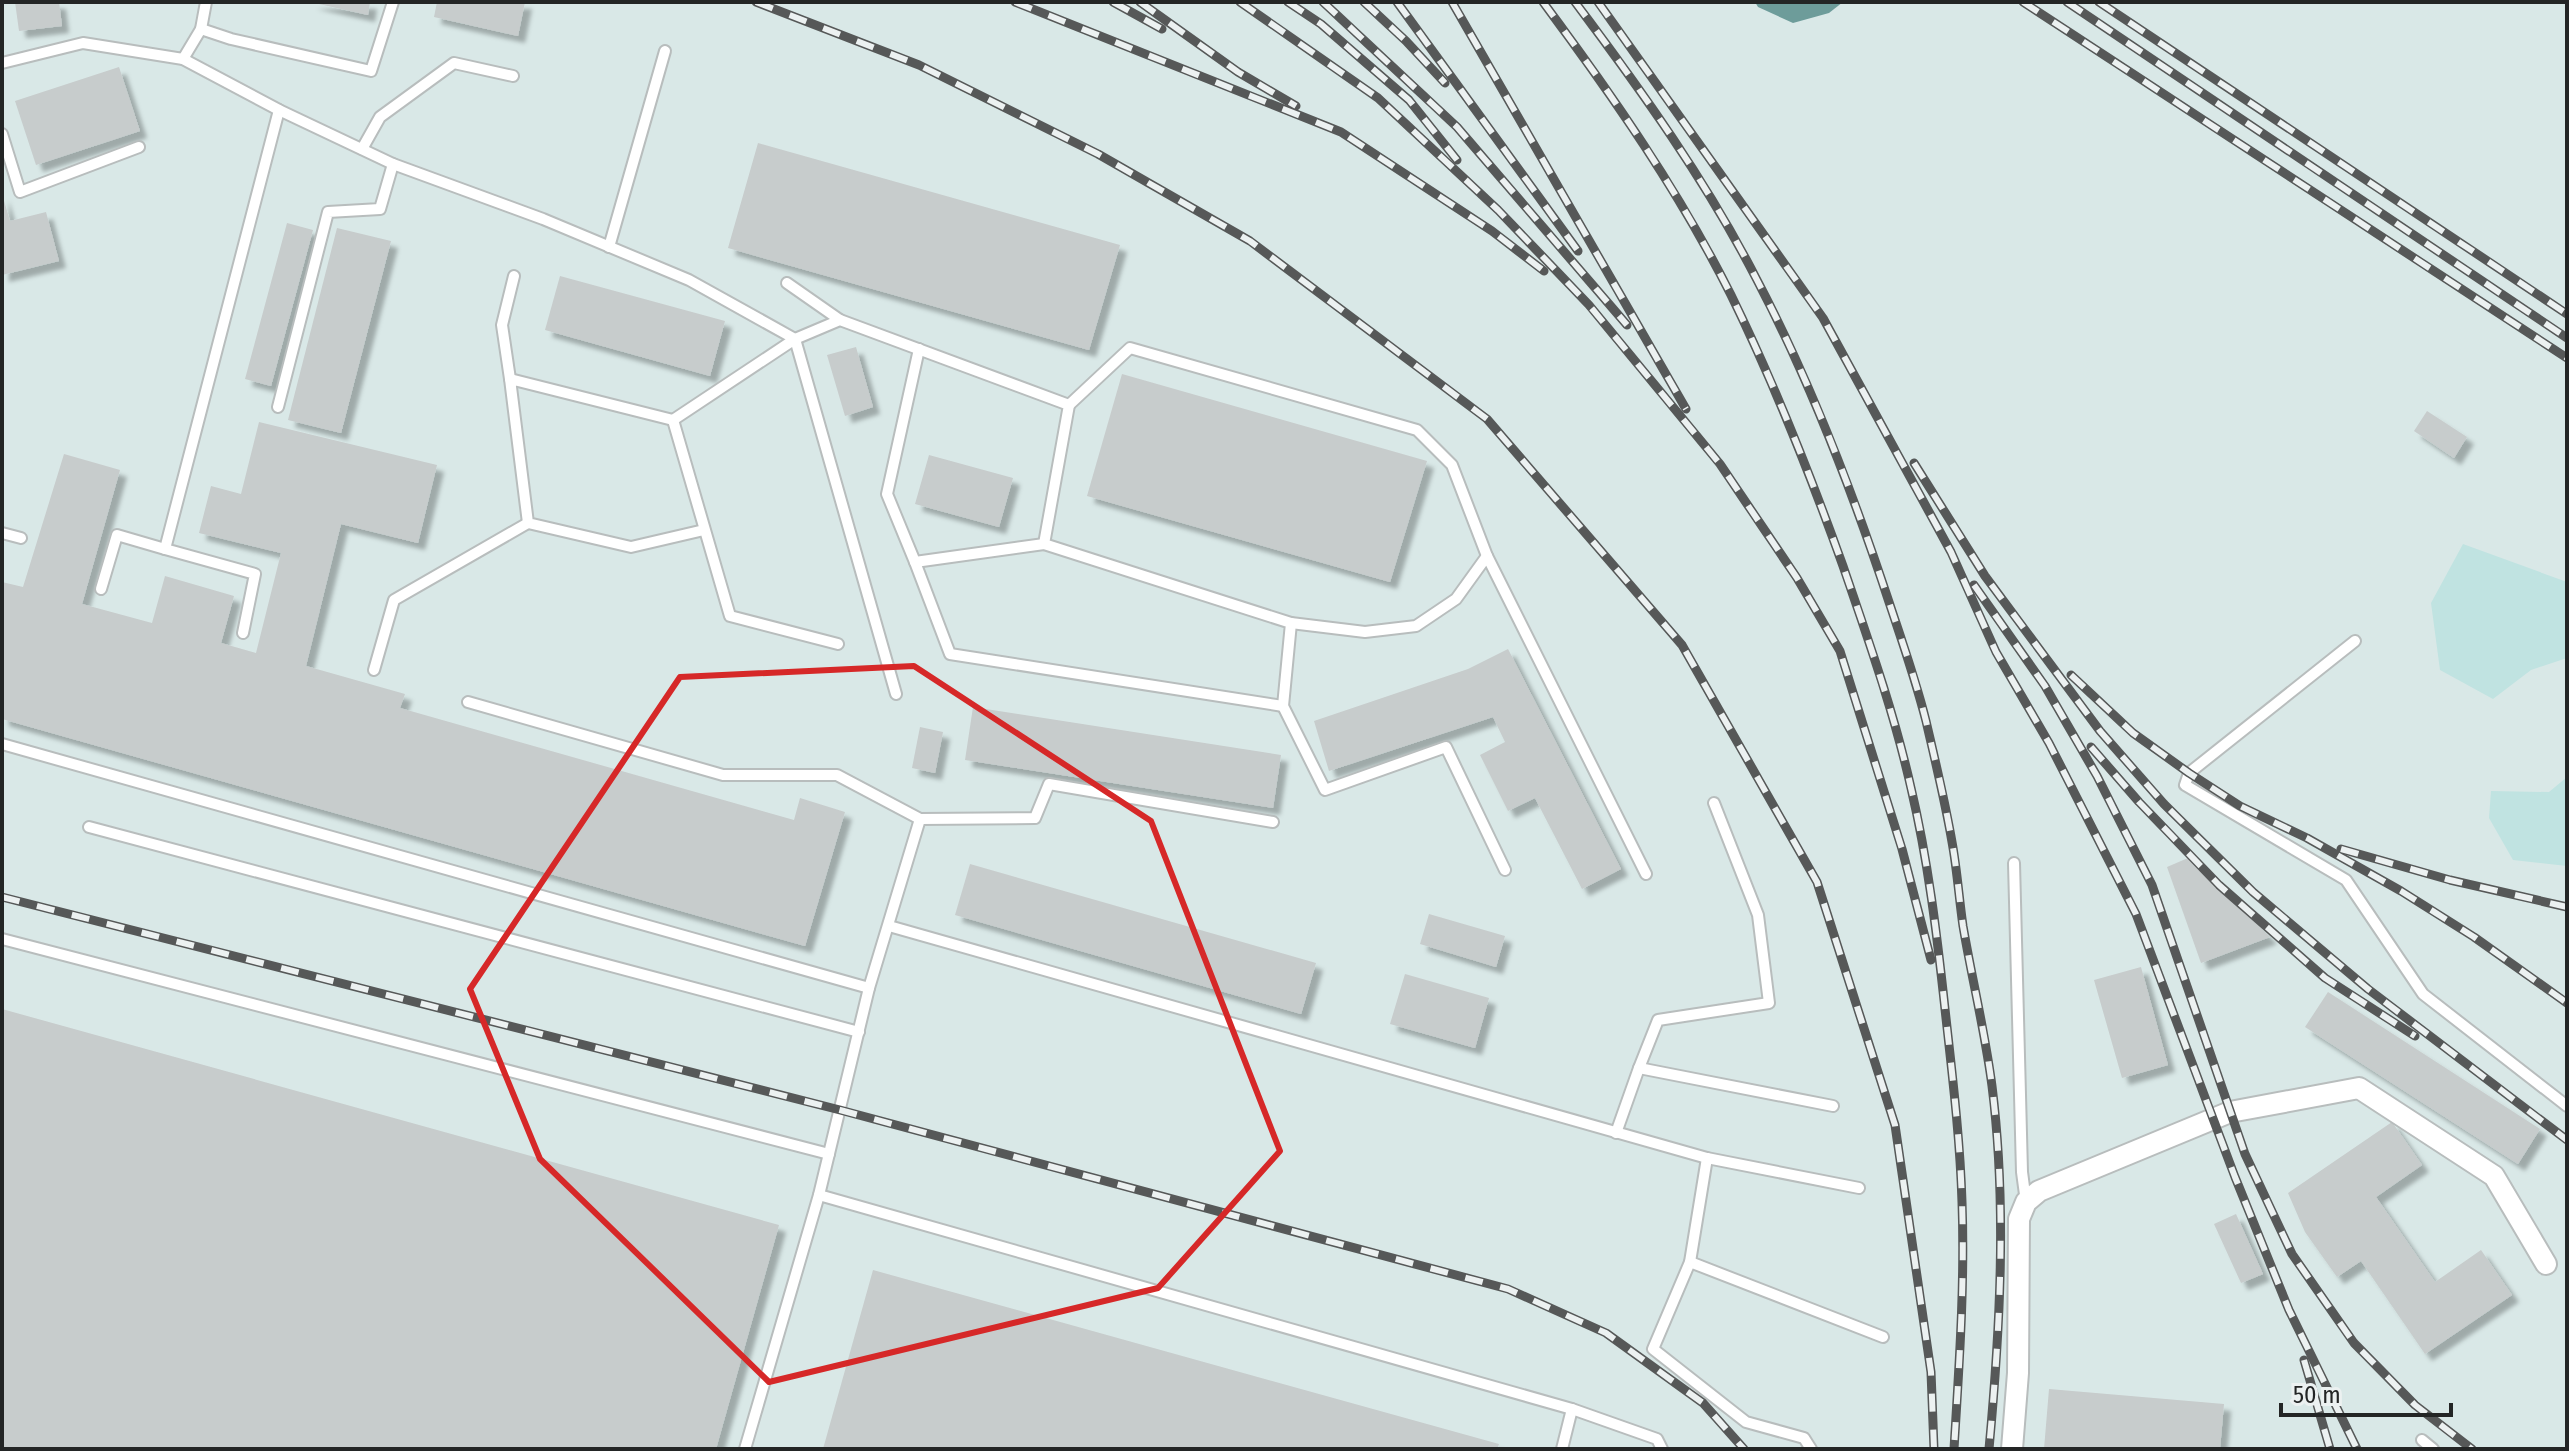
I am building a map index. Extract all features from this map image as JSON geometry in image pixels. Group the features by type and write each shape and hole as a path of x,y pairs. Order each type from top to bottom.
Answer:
{"street":[{"path":"2012,1449 2018,1373 2019,1219 2026,1202 2039,1191 2230,1112 2359,1088 2494,1176 2546,1264"}],"lane":[{"path":"183,59 201,29 206,2"},
{"path":"201,29 231,39 371,71 393,2"},
{"path":"2,63 83,43 183,59 279,110 393,164 543,219 689,280 795,339 896,694"},
{"path":"609,247 665,51"},
{"path":"362,149 380,117 454,63 513,76"},
{"path":"165,549 279,110"},
{"path":"2,134 20,192 139,147"},
{"path":"278,407 328,212 380,209 393,164"},
{"path":"514,276 502,325 528,523"},
{"path":"787,283 840,320 1069,405"},
{"path":"510,379 673,420 795,339 840,320"},
{"path":"1044,544 1069,405 1130,348 1417,430 1452,465 1487,556 1646,874"},
{"path":"919,349 887,494 950,654 1283,706"},
{"path":"673,420 730,616 838,644"},
{"path":"374,670 394,600 528,523 631,547 704,530"},
{"path":"2,533 21,538"},
{"path":"101,589 117,535 255,574 243,633"},
{"path":"915,562 1044,544 1291,623 1365,632 1416,626 1456,599 1487,556"},
{"path":"1291,623 1283,706 1325,790 1446,747 1505,870"},
{"path":"2355,641 2189,773 2185,785 2346,880 2423,994 2567,1106"},
{"path":"468,702 723,775 837,775 920,819 1035,818 1049,784 1273,822"},
{"path":"2,744 869,988"},
{"path":"1616,1133 1658,1020 1769,1003 1758,915 1714,803"},
{"path":"745,1449 819,1195 869,988 920,819"},
{"path":"89,827 859,1032"},
{"path":"2014,863 2022,1172 2026,1202"},
{"path":"889,926 1707,1158 1859,1188"},
{"path":"2,939 829,1154"},
{"path":"1639,1068 1833,1106"},
{"path":"1707,1158 1690,1262 1653,1349 1746,1422 1804,1438 1811,1449"},
{"path":"819,1195 1572,1409 1657,1439 1662,1449"},
{"path":"1690,1262 1883,1337"},
{"path":"1562,1449 1572,1409"},
{"path":"2422,1440 2433,1449"}],"highlighted area":[{"path":"914,666 1151,821 1280,1151 1158,1288 769,1382 540,1159 470,989 680,677"}],"shaded area":[{"path":"2,2 2567,2 2567,1449 2,1449"},
{"path":"1755,2 1843,2 1829,13 1793,23 1758,7"},
{"path":"2463,544 2567,582 2567,658 2531,670 2493,699 2440,670 2431,603"},
{"path":"2567,777 2567,866 2513,860 2489,818 2491,791 2549,792"}],"building":[{"path":"15,2 59,2 62,26 19,31"},
{"path":"310,2 370,2 368,15"},
{"path":"437,2 525,2 518,36 434,17"},
{"path":"119,67 140,131 36,165 15,101"},
{"path":"758,143 1120,245 1089,350 728,248"},
{"path":"2,194 10,221 46,212 59,261 2,275"},
{"path":"287,223 313,230 271,386 245,379"},
{"path":"337,228 391,241 341,433 288,420"},
{"path":"560,276 725,321 710,376 545,330"},
{"path":"856,347 873,407 845,416 827,355"},
{"path":"1122,374 1427,461 1390,582 1087,496"},
{"path":"2427,411 2467,437 2454,458 2414,431"},
{"path":"259,422 437,465 418,543 341,524 306,666 405,694 400,708 794,820 800,798 845,812 805,946 2,719 2,582 23,587 64,454 120,470 82,604 152,623 165,576 234,596 221,643 256,653 281,553 199,533 211,486 241,494"},
{"path":"929,455 1013,478 999,527 915,504"},
{"path":"1508,649 1621,869 1582,889 1535,798 1508,811 1480,755 1505,742 1493,717 1329,771 1314,721 1468,669"},
{"path":"973,707 1281,755 1273,808 965,760"},
{"path":"920,727 943,732 935,773 912,768"},
{"path":"2188,858 2270,937 2201,963 2167,867"},
{"path":"970,864 1316,963 1301,1014 955,915"},
{"path":"1429,914 1505,936 1496,967 1420,944"},
{"path":"2141,967 2168,1065 2122,1078 2094,980"},
{"path":"1405,974 1489,998 1475,1048 1390,1024"},
{"path":"2328,992 2540,1129 2518,1164 2305,1027"},
{"path":"2,1009 779,1225 716,1449 2,1449"},
{"path":"2392,1122 2422,1165 2376,1197 2435,1282 2481,1250 2512,1295 2425,1354 2361,1261 2337,1277 2305,1232 2288,1193"},
{"path":"2236,1214 2263,1274 2241,1283 2214,1224"},
{"path":"873,1270 1499,1444 1497,1449 823,1449"},
{"path":"2049,1389 2224,1404 2220,1449 2044,1449"}],"railway":[{"path":"756,2 919,65 1098,154 1250,241 1487,419 1682,645 1817,882 1895,1125 1931,1372 1934,1449"},
{"path":"1015,2 1341,132 1492,231 1544,271"},
{"path":"1113,2 1162,29"},
{"path":"1140,2 1238,72 1296,106"},
{"path":"1240,2 1378,98 1498,210 1589,305 1720,464 1797,578 1840,651 1902,849 1931,960"},
{"path":"1288,2 1321,24 1409,100 1457,160"},
{"path":"1323,2 1457,127 1627,325"},
{"path":"1364,2 1445,83"},
{"path":"1397,2 1578,251"},
{"path":"1452,2 1686,409"},
{"path":"1543,2 1643,144 1689,218 1731,295 1777,395 1818,497 1897,732 1917,815 1931,898 1958,1129 1963,1264 1954,1449"},
{"path":"1575,2 1695,172 1738,244 1777,319 1846,479 1918,691 1952,842 1997,1131 2000,1268 1989,1449"},
{"path":"1598,2 1823,318 1951,552 1996,652 2049,743 2136,914 2235,1177 2289,1310 2357,1449"},
{"path":"2023,2 2567,358"},
{"path":"2067,2 2567,338"},
{"path":"2099,2 2567,314"},
{"path":"1914,463 1985,576 2100,731 2164,804 2253,892 2368,989 2567,1140"},
{"path":"1974,585 2045,686 2097,776 2152,885 2245,1154 2292,1254 2354,1343 2415,1405 2472,1449"},
{"path":"2071,675 2133,733 2189,773 2240,806 2307,838 2401,891 2474,937 2567,1003"},
{"path":"2091,747 2219,885 2325,978 2415,1036"},
{"path":"2341,849 2450,880 2567,907"},
{"path":"2,897 840,1110 1508,1289 1606,1333 1703,1403 1744,1449"},
{"path":"2304,1360 2330,1449"}]}
